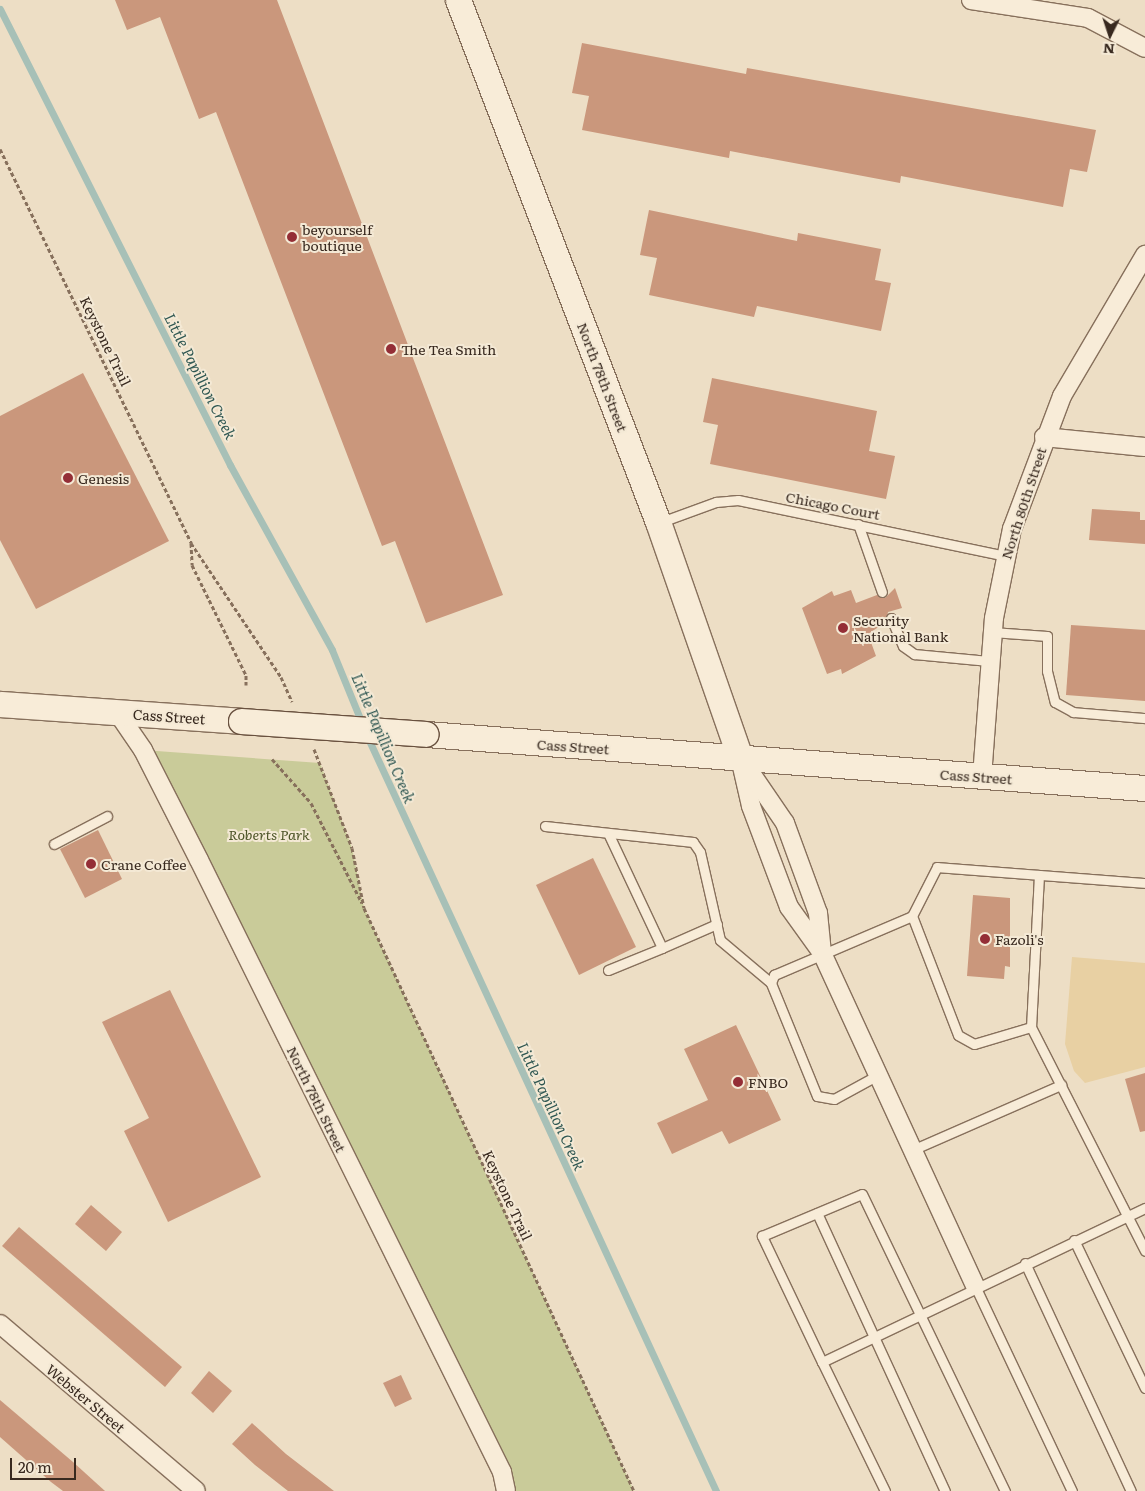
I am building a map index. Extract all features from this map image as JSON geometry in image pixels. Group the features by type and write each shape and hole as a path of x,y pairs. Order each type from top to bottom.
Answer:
{"main road":[{"name":"North 78th Street","path":"458,0 658,522 740,758"},
{"name":"Cass Street","path":"0,704 1145,788"}],"street":[{"path":"971,0 1088,18 1145,48"},
{"name":"North 80th Street","path":"982,776 992,632 1005,556 1044,437 1079,363 1145,256"},
{"path":"1044,437 1145,447"},
{"name":"North 78th Street","path":"117,712 143,750 200,860 502,1472 506,1491"},
{"path":"740,758 751,806 789,907 822,953 975,1286"},
{"path":"740,758 785,823 818,913 822,953"},
{"name":"Webster Street","path":"0,1324 196,1491"}],"lane":[{"name":"Chicago Court","path":"658,522 731,500 858,524 1005,556"},
{"path":"858,524 882,592"},
{"path":"891,618 903,646 914,654 989,661"},
{"path":"992,632 1047,636 1047,671 1055,702 1073,712 1145,718"},
{"path":"54,844 107,816"},
{"path":"545,826 693,842 700,852 720,940 771,983 817,1096 834,1099 878,1075"},
{"path":"608,833 662,948"},
{"path":"771,983 774,975 912,916 937,867 1145,883"},
{"path":"1039,875 1031,1027 1145,1251"},
{"path":"912,916 958,1035 974,1044 1031,1027"},
{"path":"608,970 717,924"},
{"path":"912,1150 1061,1085"},
{"path":"885,1491 762,1236 862,1194 1005,1491"},
{"path":"822,1362 975,1286 1145,1208"},
{"path":"817,1213 944,1491"},
{"path":"1074,1240 1145,1388"},
{"path":"1025,1263 1131,1491"},
{"path":"975,1286 1072,1491"}],"path":[{"name":"Keystone Trail","path":"0,149 191,543 192,565 246,675 246,685"},
{"name":"Keystone Trail","path":"272,759 310,803 364,908 634,1491"}],"green space":[{"name":"Roberts Park","path":"143,750 320,763 352,848 364,908 634,1491 509,1491"}],"sand":[{"path":"1072,957 1145,963 1145,1067 1085,1083 1074,1071 1065,1044"}],"building":[{"path":"115,0 277,0 503,595 426,623 395,541 382,546 216,112 199,119 160,17 127,30"},
{"path":"582,43 746,74 747,68 1096,130 1087,172 1070,169 1063,207 901,176 900,183 730,151 729,158 582,130 589,96 572,93"},
{"path":"649,210 797,241 798,233 881,249 875,280 891,283 881,331 757,306 754,317 649,295 657,258 640,255"},
{"name":"Genesis","path":"83,373 169,541 36,609 0,540 0,416"},
{"path":"712,378 877,411 869,451 895,456 886,499 710,464 718,425 703,422"},
{"path":"1092,509 1140,512 1140,520 1145,520 1145,544 1089,540"},
{"name":"Security National Bank","path":"895,588 902,608 888,612 886,622 868,634 876,656 842,674 841,669 827,674 802,608 832,591 834,596 851,590 856,603 877,595 885,598"},
{"path":"1071,625 1145,630 1145,701 1066,695"},
{"name":"Crane Coffee","path":"98,830 122,879 85,898 60,849"},
{"path":"593,858 636,947 579,975 536,885"},
{"path":"973,895 1010,898 1010,967 1005,966 1004,979 967,976"},
{"path":"170,990 261,1177 168,1222 124,1131 149,1118 102,1022"},
{"path":"736,1025 781,1120 729,1144 722,1131 672,1154 657,1123 708,1100 684,1049"},
{"path":"1145,1073 1145,1131 1140,1132 1125,1079"},
{"path":"91,1205 122,1232 106,1251 75,1224"},
{"path":"19,1227 182,1367 165,1387 2,1246"},
{"path":"209,1371 232,1391 213,1413 191,1393"},
{"path":"401,1375 412,1399 395,1407 383,1383"},
{"path":"0,1400 105,1491 63,1491 51,1482 0,1437"},
{"path":"252,1423 286,1454 334,1491 288,1491 255,1465 232,1444"}],"waterway":[{"name":"Little Papillion Creek","path":"0,9 230,465 332,650 363,726"},
{"name":"Little Papillion Creek","path":"367,736 716,1491"}],"place":[{"name":"beyourself boutique","path":"292,237"},
{"name":"The Tea Smith","path":"391,349"},
{"name":"Genesis","path":"68,478"},
{"name":"Security National Bank","path":"843,628"},
{"name":"Crane Coffee","path":"91,864"},
{"name":"Fazoli's","path":"985,939"},
{"name":"FNBO","path":"738,1082"}]}
